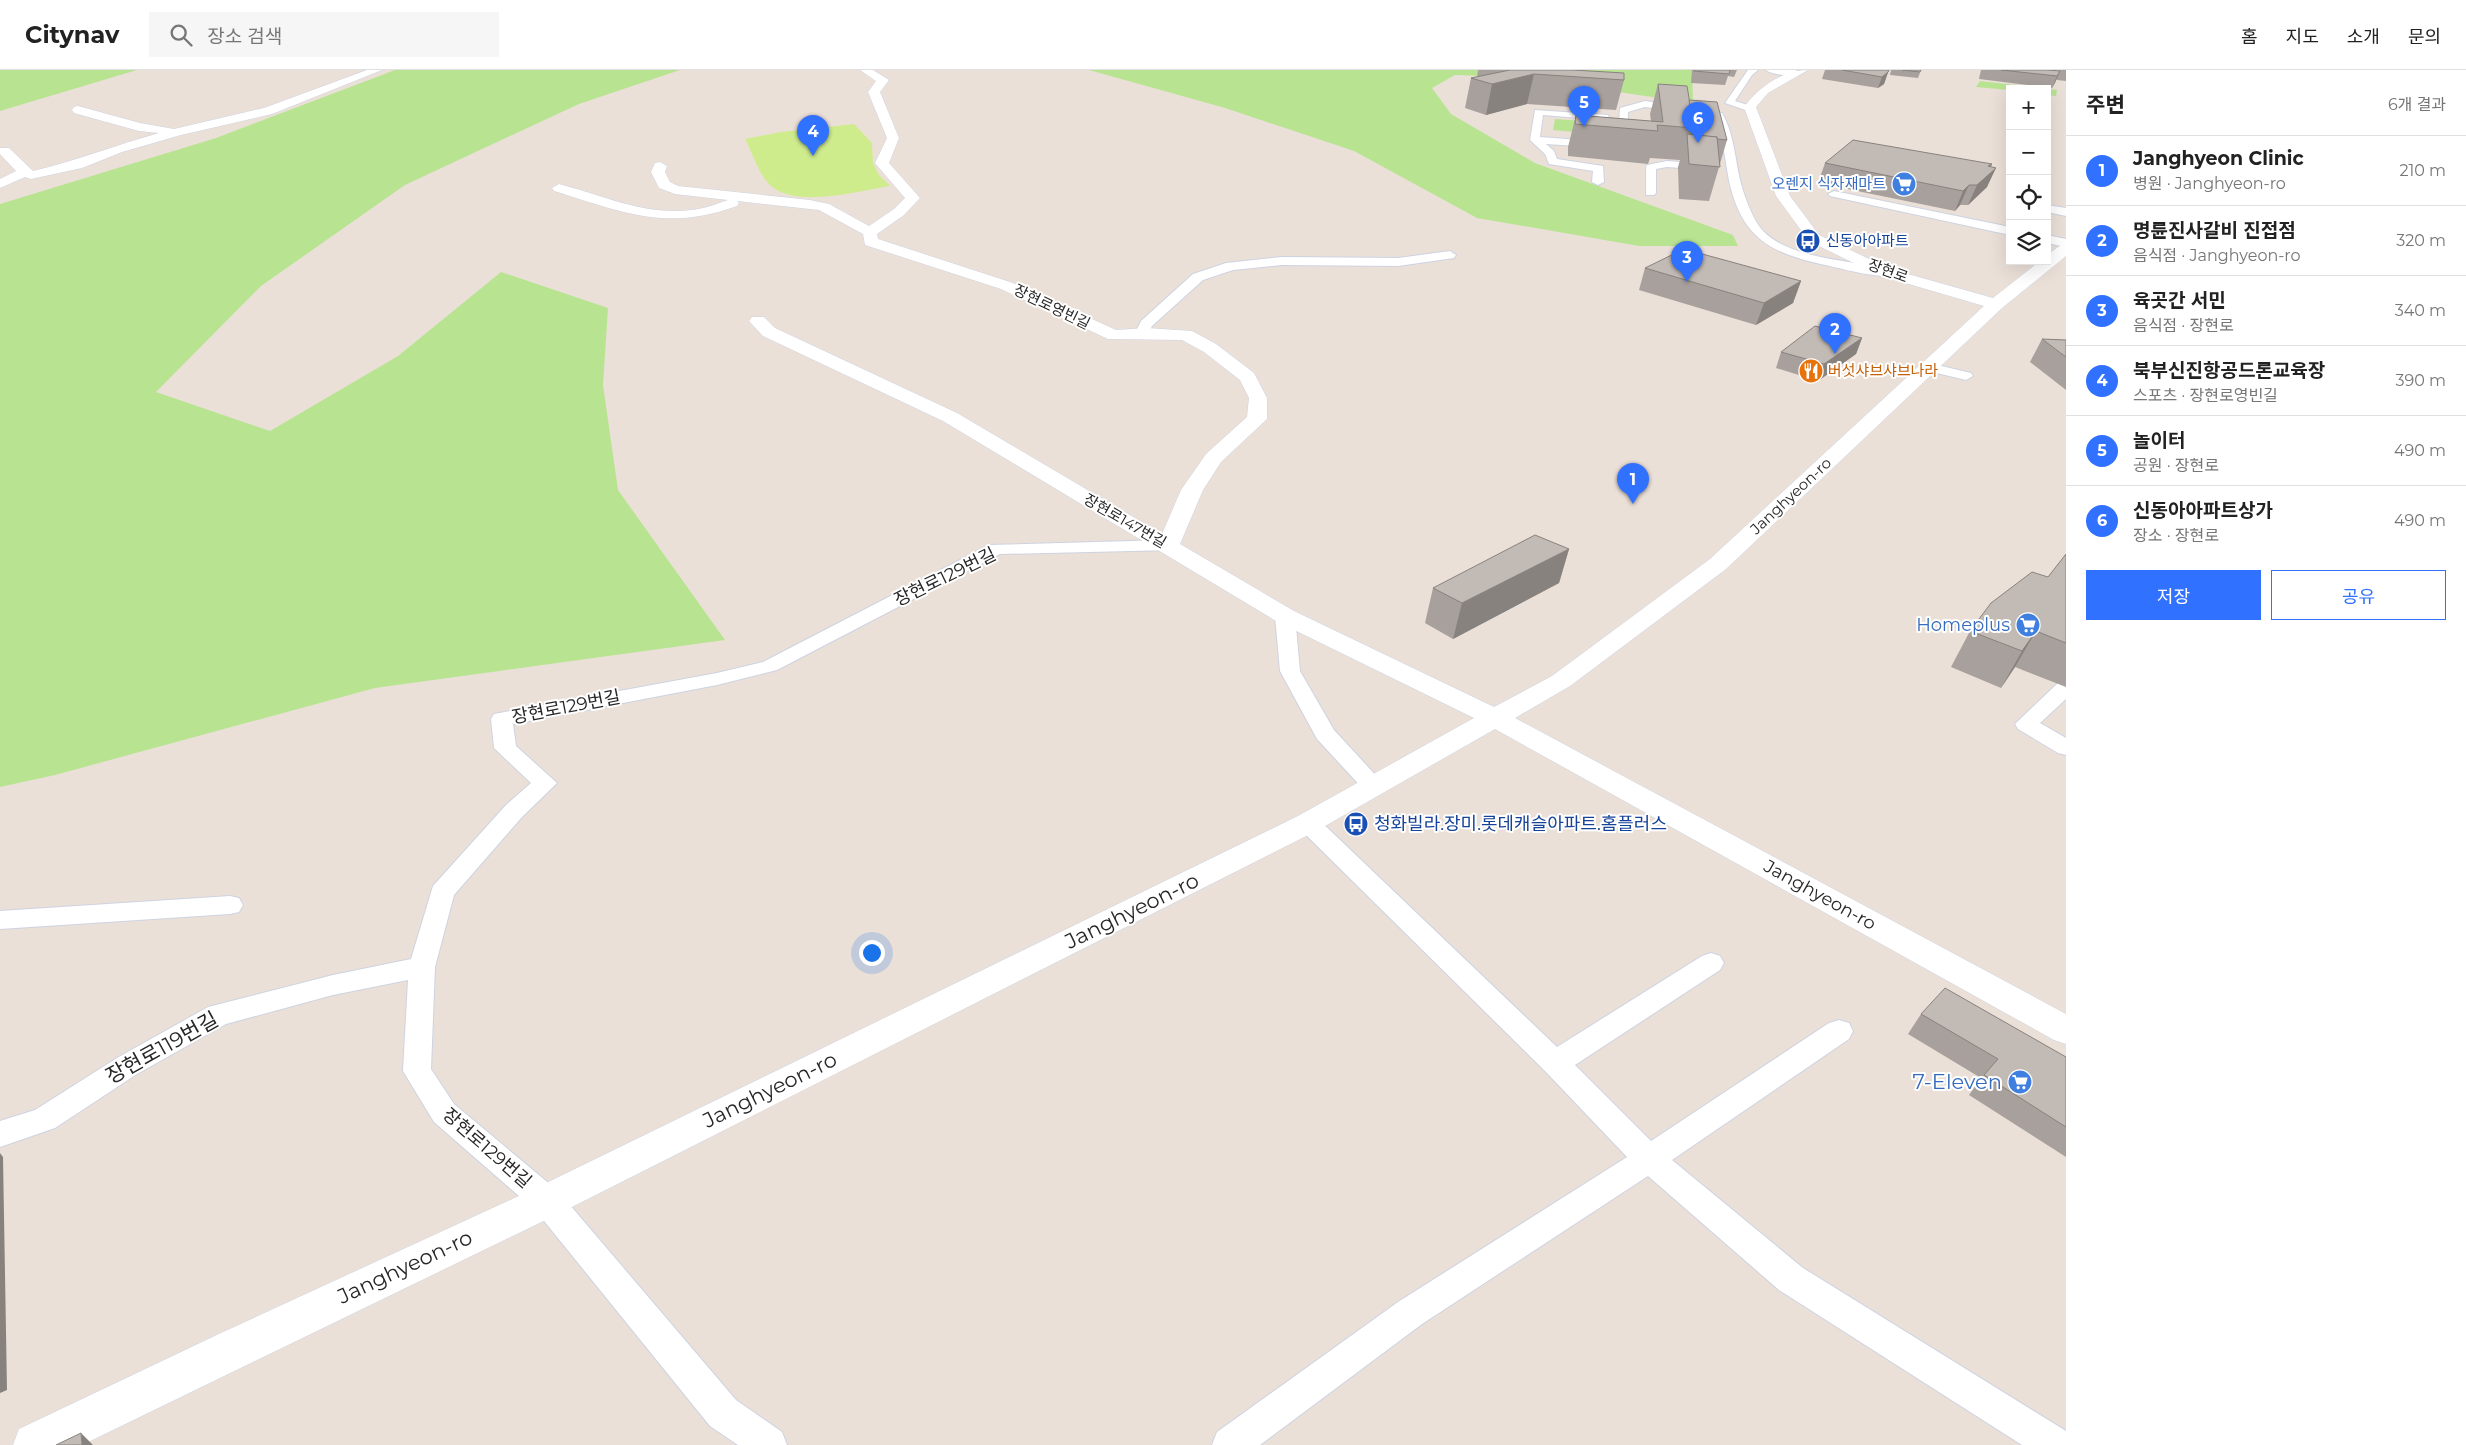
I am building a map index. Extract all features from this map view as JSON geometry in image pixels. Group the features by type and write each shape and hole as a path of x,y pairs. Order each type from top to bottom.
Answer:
{"street":[{"path":"4,152 31,176 77,165 116,149 268,111 377,70"},
{"path":"660,166 658,172 664,185 675,190 824,207 870,232 899,212 913,198 882,163 893,138 874,92 883,80 865,70"},
{"path":"1751,109 1764,91 1801,72"},
{"name":"장현로","path":"1751,109 1783,196 1814,238 1884,272 1996,304"},
{"path":"78,110 139,126 178,132"},
{"path":"0,184 25,172"},
{"path":"559,188 631,210 659,215 688,215 744,199"},
{"name":"장현로영빈길","path":"870,232 870,242 1007,286 1097,330 1114,335 1142,333 1186,335 1210,348 1248,377 1258,398 1257,419 1213,458 1192,490 1168,546"},
{"name":"Janghyeon-ro","path":"35,1445 236,1347 547,1201 1308,824 1561,681 1718,564 1996,304 2066,248"},
{"name":"장현로147번길","path":"758,322 769,332 950,417 1285,616 1495,718"},
{"name":"Janghyeon-ro","path":"1495,718 2066,1030"}],"lane":[{"path":"1751,109 1737,106 1730,103 1730,100 1748,73 1754,70"},
{"path":"1770,70 1801,72"},
{"path":"1535,140 1594,144 1623,141 1623,110 1646,104 1719,115 1727,133 1738,191 1759,234 1775,244 1799,254 1884,272"},
{"path":"1535,140 1538,109 1604,117"},
{"path":"1535,140 1550,153 1553,162 1599,168 1598,182"},
{"path":"1650,193 1651,167 1668,164 1734,169"},
{"path":"1834,194 2006,230"},
{"path":"2051,200 2066,200"},
{"path":"2051,209 2066,212"},
{"path":"1996,228 2008,220"},
{"path":"2051,240 2066,243"},
{"path":"1142,333 1146,324 1198,277 1231,266 1282,261 1398,262 1450,255"},
{"path":"1929,367 1966,376"},
{"name":"장현로129번길","path":"769,1445 723,1413 547,1201 444,1113 417,1071 422,967 442,892 514,811 545,782 505,748 502,719 717,679 770,666 996,549 1168,546"},
{"path":"1285,616 1290,671 1325,734 1373,786"},
{"path":"2066,687 2026,724 2066,748"},
{"path":"1308,824 1555,1063 1649,1159 1791,1279 2054,1445"},
{"path":"0,920 230,905"},
{"path":"1555,1063 1711,963"},
{"name":"장현로119번길","path":"0,1134 45,1119 126,1066 218,1015 333,985 422,967"},
{"path":"1230,1445 1410,1313 1649,1159 1839,1031"}],"green space":[{"path":"0,70 137,70 0,111"},
{"path":"395,70 680,70 579,104 405,185 261,286 156,392 270,431 398,356 501,272 608,308 603,385 618,490 725,640 375,688 55,775 0,787 0,204 216,138"},
{"path":"1089,70 1692,70 1693,103 1515,77 1455,75 1432,88 1451,114 1535,163 1733,235 1738,246 1639,246 1477,218 1354,151 1225,108"},
{"path":"1980,81 2014,85 2006,85 2006,90 1976,87"},
{"path":"2051,89 2057,90 2056,96 2051,95"},
{"path":"1555,119 1613,123 1616,136 1553,130"},
{"path":"854,124 872,143 873,163 879,175 890,186 826,196 793,196 779,191 768,183 758,168 745,139 781,132"}],"building":[{"path":"1510,70 1573,70 1624,73 1624,80 1534,74 1492,84 1471,78"},
{"path":"1694,70 1730,70 1729,74"},
{"path":"1842,70 1889,70 1882,77"},
{"path":"1902,70 1921,70 1920,72"},
{"path":"2001,70 2048,70 2060,71 2057,76"},
{"path":"1658,84 1687,86 1694,128 1657,125 1658,131 1575,124 1576,115 1663,122"},
{"path":"1689,100 1717,102 1727,140 1717,139 1717,137 1692,135 1694,128"},
{"path":"1687,134 1717,137 1720,167 1689,164"},
{"path":"1853,140 1992,164 1988,166 1996,168 1977,185 1969,185 1963,191 1825,163"},
{"path":"1684,249 1801,281 1764,303 1645,268"},
{"path":"1815,326 1862,338 1824,364 1781,352"},
{"path":"2042,339 2066,340 2066,357"},
{"path":"1535,535 1569,549 1462,603 1433,588"},
{"path":"2066,554 2066,643 2036,631 2022,651 1970,631 1991,603 2032,572 2048,577"},
{"path":"1945,988 2066,1057 2066,1127 1984,1075 1998,1059 1921,1014"},
{"path":"81,1433 82,1445 56,1445"}],"place":[{"name":"놀이터","path":"1584,127"},
{"name":"신동아아파트상가","path":"1698,143"},
{"name":"북부신진항공드론교육장","path":"813,156"},
{"name":"오렌지 식자재마트","path":"1904,184"},
{"name":"신동아아파트","path":"1808,241"},
{"name":"육곳간 서민","path":"1687,282"},
{"name":"명륜진사갈비 진접점","path":"1835,354"},
{"name":"버섯샤브샤브나라","path":"1811,371"},
{"name":"Janghyeon Clinic","path":"1633,504"},
{"name":"Homeplus","path":"2028,625"},
{"name":"청화빌라.장미.롯데캐슬아파트.홈플러스","path":"1356,824"},
{"name":"7-Eleven","path":"2020,1082"}]}
